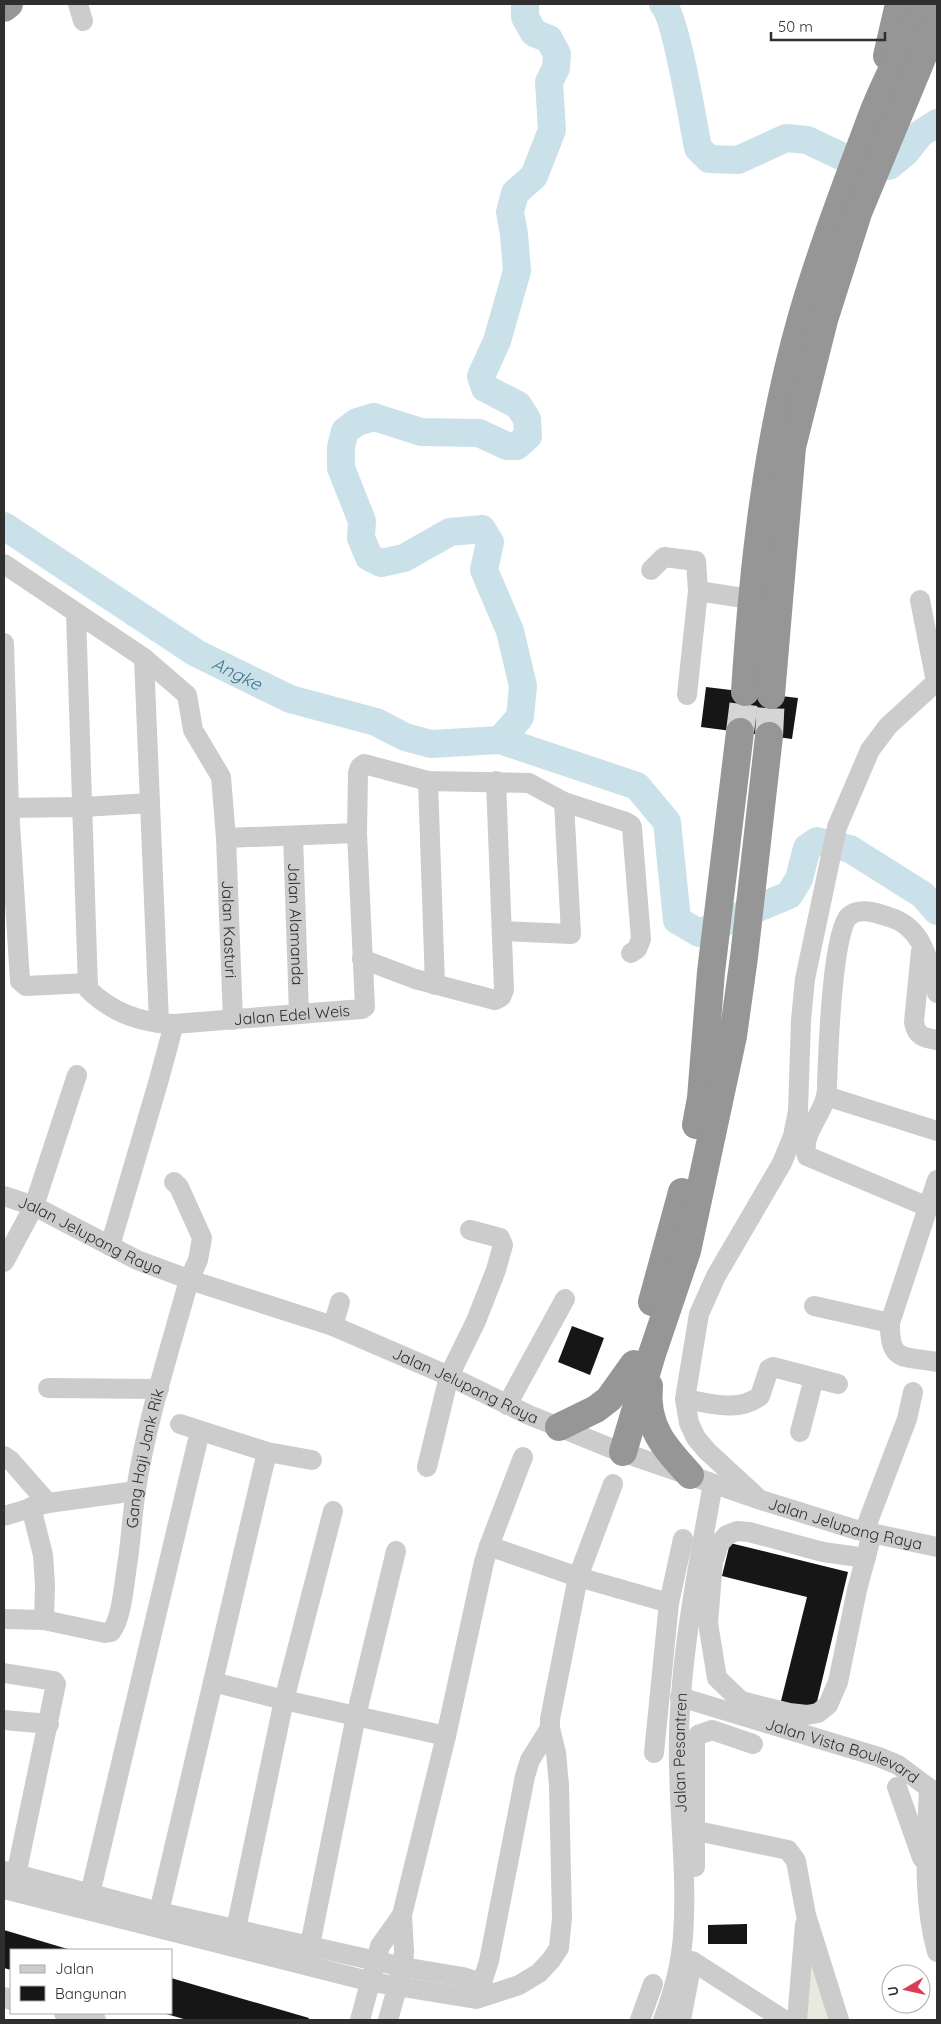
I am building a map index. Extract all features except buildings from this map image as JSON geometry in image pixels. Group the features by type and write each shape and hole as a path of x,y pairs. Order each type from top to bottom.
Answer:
{"highway":[{"path":"4,8 9,4"},
{"path":"772,695 792,447 824,320 846,214 900,4"},
{"path":"873,115 924,4"},
{"path":"745,692 750,599 772,443 802,317 846,214 902,105 937,22"},
{"path":"618,1450 643,1359 689,1166 701,1098 710,972 740,732"},
{"path":"559,1427 596,1408 609,1398 643,1359 687,1251 733,1036 744,957 769,736"},
{"path":"643,1359 647,1403 652,1427 667,1450 702,1480"}],"street":[{"path":"651,570 664,557 696,561 698,591 687,694"},
{"name":"Jalan Kasturi","path":"4,564 144,658 187,695 193,730 221,777 226,838 233,1020"},
{"path":"698,591 750,599 766,609 778,611"},
{"path":"761,1500 707,1451 696,1438 689,1423 685,1398 699,1314 716,1276 782,1163 793,1136 798,1111 801,1020 805,979 837,827 870,750 888,726 937,681 920,600"},
{"path":"4,643 10,946 20,981 26,986 88,983 76,614"},
{"path":"110,1246 158,1083 166,1024 150,803 144,658"},
{"name":"Jalan Edel Weis","path":"88,983 88,990 112,1009 134,1019 166,1024 233,1020 299,1012 362,1009 365,1003 357,832 358,773 360,767 364,764 428,781"},
{"path":"434,985 428,781 529,783 564,802 631,825 641,939 637,950 631,953"},
{"path":"362,959 434,985 495,1000 501,997 504,990 503,931 496,782"},
{"path":"503,931 571,934 564,802"},
{"path":"7,808 83,807 150,803"},
{"path":"226,838 357,832"},
{"name":"Jalan Alamanda","path":"293,836 299,1012"},
{"path":"928,1207 807,1156 805,1143 826,1096 830,1007 835,965 844,923 850,916 856,913 874,912 896,919 908,926 922,943 937,993"},
{"path":"922,943 914,1022 915,1030 923,1038 937,1040"},
{"path":"4,1262 34,1206 77,1075"},
{"path":"826,1096 937,1131"},
{"path":"937,1180 890,1323 889,1340 892,1350 899,1355 937,1362"},
{"name":"Gang Haji Jank Rik","path":"44,1620 105,1633 111,1632 114,1628 122,1597 131,1544 136,1491 159,1389 189,1280 198,1260 202,1238 179,1187 174,1182"},
{"name":"Jalan Jelupang Raya","path":"4,1196 34,1206 137,1260 189,1280 333,1326 449,1376 507,1405 618,1450 761,1500 868,1533 937,1547"},
{"path":"427,1467 449,1376 476,1320 496,1270 503,1245 500,1238 470,1230"},
{"path":"507,1405 565,1299"},
{"path":"333,1326 340,1302"},
{"path":"814,1306 890,1323"},
{"path":"685,1398 729,1406 745,1405 760,1396 769,1369 773,1367 838,1384"},
{"path":"800,1432 814,1378"},
{"path":"48,1388 159,1389"},
{"path":"866,1558 823,1552 749,1532 737,1531 727,1535 719,1544 713,1562 708,1623 717,1678 741,1701 789,1713 807,1715 818,1712 828,1705 838,1682 866,1558 868,1533 907,1420 913,1392"},
{"path":"180,1424 267,1452 312,1460"},
{"path":"90,1894 200,1432"},
{"path":"159,1912 267,1452"},
{"path":"4,1456 11,1461 40,1505 45,1585 44,1620 4,1619"},
{"path":"388,2020 401,1976 404,1951 402,1915 446,1736 489,1546 523,1457"},
{"name":"Jalan Pesantren","path":"663,2020 672,1995 683,1938 685,1873 680,1812 680,1696 691,1606 702,1480"},
{"path":"482,1992 525,1776 530,1760 550,1728 578,1577 613,1484"},
{"path":"5,1515 40,1505 136,1491"},
{"path":"236,1928 284,1700 333,1511"},
{"path":"654,1753 669,1603 683,1539"},
{"path":"489,1546 578,1577 669,1603"},
{"path":"310,1945 356,1716 396,1551"},
{"path":"4,1673 54,1681 56,1684 49,1724 8,1878"},
{"path":"213,1682 284,1700 446,1736"},
{"name":"Jalan Vista Boulevard","path":"680,1696 878,1757 898,1765 933,1790 927,1872 928,1900 933,1938 937,1952"},
{"path":"4,1720 49,1724"},
{"path":"8,1878 90,1894 130,1913 159,1912 377,1960 401,1976 482,1992 519,1985 539,1973 551,1960 558,1948 562,1918 559,1794 556,1753 550,1728"},
{"path":"681,2020 692,1960 697,1831 696,1741 698,1735 712,1730 753,1744"},
{"path":"897,1787 927,1872"},
{"path":"697,1831 788,1850 796,1862 806,1915 838,2020"},
{"path":"8,1878 372,1982 401,1976"},
{"path":"360,2020 372,1982 380,1946 402,1915"},
{"path":"797,2020 806,1915"},
{"path":"692,1960 784,2020"},
{"path":"640,2020 653,1984"},
{"path":"69,2014 96,2020"}],"shaded area":[{"path":"805,1914 832,2020 799,2020"}],"waterway":[{"path":"500,740 520,717 523,686 510,631 484,570 490,542 482,529 450,532 404,558 381,563 369,557 361,538 362,521 341,468 341,447 345,431 357,422 374,417 421,432 479,433 507,446 517,446 528,436 527,419 518,405 485,388 481,376 497,341 517,271 510,212 515,193 534,176 552,130 549,82 556,68 557,54 549,39 534,33 525,17 525,4"},
{"path":"663,4 668,13 678,49 698,148 709,159 738,160 786,138 807,140 864,167 889,166 905,153 920,134 937,123"},
{"name":"Angke","path":"4,526 196,653 290,699 376,722 405,737 431,744 500,740 637,786 667,822 677,920 699,933 789,895 799,879 807,848 817,841 850,849 923,895 937,911"}],"tunnel":[{"path":"740,732 745,692"},
{"path":"769,736 771,695"}]}
